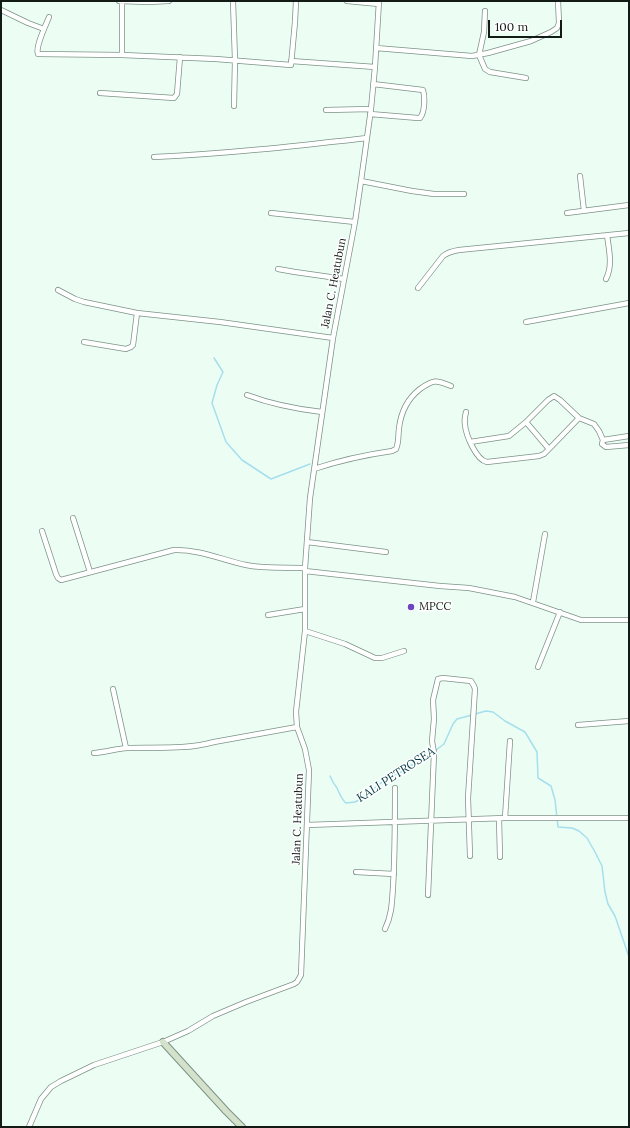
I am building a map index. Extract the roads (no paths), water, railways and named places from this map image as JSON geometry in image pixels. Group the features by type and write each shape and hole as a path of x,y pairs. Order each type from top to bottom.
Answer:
{"main road":[{"path":"163,1042 242,1127"}],"street":[{"path":"119,1 169,1"},
{"path":"122,1 122,55"},
{"path":"233,1 236,60 234,106"},
{"path":"49,17 37,51 38,54 122,55 236,60 291,65 296,1"},
{"path":"347,1 379,2"},
{"path":"376,48 472,56 479,55 531,41 557,28 559,23 558,1"},
{"name":"Jalan C. Heatubun","path":"29,1127 42,1099 51,1087 61,1080 94,1065 163,1042 188,1031 213,1016 294,984 301,975 309,770 305,749 297,727 296,712 305,632 305,569 310,498 333,338 355,222 367,138 375,67 379,2"},
{"path":"1,10 44,29"},
{"path":"485,11 484,32 479,55 485,69 487,71 526,78"},
{"path":"100,93 174,98 177,94 180,58"},
{"path":"291,61 375,67"},
{"path":"326,110 370,112 418,118 422,116 423,90 373,84"},
{"path":"154,158 201,155 367,138"},
{"path":"580,176 584,211"},
{"path":"361,181 434,194 464,194"},
{"path":"567,213 629,205"},
{"path":"270,213 355,222"},
{"path":"418,288 443,256 459,250 629,233"},
{"path":"606,279 610,272 607,235"},
{"path":"278,269 344,278"},
{"path":"58,290 84,302 137,313 220,322 333,338"},
{"path":"526,322 629,303"},
{"path":"84,342 129,349 133,345 137,313"},
{"path":"314,469 338,461 396,449 404,406 409,398 430,382 440,382 451,386"},
{"path":"247,395 272,403 322,412"},
{"path":"470,442 509,436 553,396 560,400 579,418 594,424 603,440 602,444 606,447 629,445"},
{"path":"466,412 465,426 470,442 481,459 485,462 539,456 544,454 579,418"},
{"path":"526,422 549,449"},
{"path":"603,440 629,436"},
{"path":"73,518 90,572"},
{"path":"42,531 56,574 61,580 169,551 178,550 247,565 305,569 440,586 469,588 534,602 581,620 629,620"},
{"path":"534,602 545,534"},
{"path":"307,542 386,552"},
{"path":"268,615 305,609"},
{"path":"538,667 560,612"},
{"path":"305,632 345,644 375,658 382,658 404,651"},
{"path":"428,895 434,753 432,741 434,716 433,697 438,679 443,678 465,682 471,681 474,686 474,712 468,798 470,856"},
{"path":"113,689 126,748"},
{"path":"578,725 629,721"},
{"path":"94,753 126,748 186,747 202,745 237,737 297,727"},
{"path":"505,818 510,741"},
{"path":"385,929 391,916 394,874 395,788"},
{"path":"307,825 505,818 629,818"},
{"path":"499,819 500,857"},
{"path":"356,872 394,874"}],"waterway":[{"path":"214,358 223,372 217,385 212,403 226,442 242,460 271,479 310,464"},
{"name":"KALI PETROSEA","path":"475,714 486,711 493,712 505,721 525,732 537,752 538,778 551,786 555,800 558,827 572,828 579,831 587,838 602,866 608,904 615,916 629,957"},
{"name":"KALI PETROSEA","path":"436,750 444,744 453,724 457,719 472,715"},
{"name":"KALI PETROSEA","path":"330,776 344,801 346,803 355,802 363,798 387,778 398,774 432,752"}],"place":[{"name":"MPCC","path":"411,607"}]}
